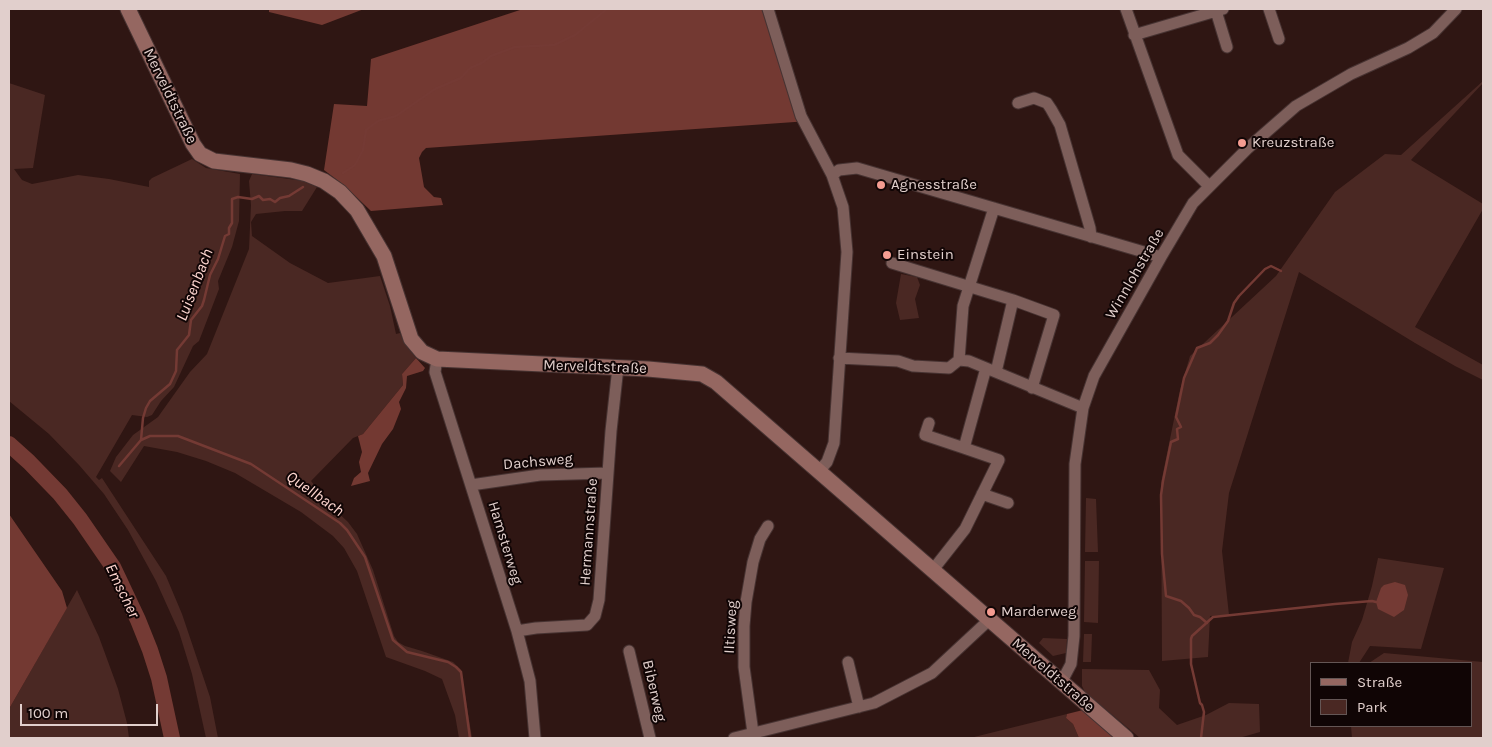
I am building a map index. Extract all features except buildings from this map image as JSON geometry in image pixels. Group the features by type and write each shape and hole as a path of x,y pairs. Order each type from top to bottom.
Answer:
{"main road":[{"name":"Merveldtstraße","path":"128,9 196,150 214,161 291,170 307,174 324,181 340,192 357,210 384,256 411,339 422,352 437,359 618,367 702,374 716,382 1126,738"}],"street":[{"path":"768,9 802,116 832,174 843,207 847,252 834,443 827,462 819,471"},
{"path":"1126,9 1178,155 1209,186"},
{"path":"1269,9 1279,39"},
{"name":"Winnlohstraße","path":"1061,683 1071,664 1074,636 1075,464 1083,408 1094,376 1161,257 1193,203 1248,148 1296,106 1351,74 1408,48 1432,33 1456,9"},
{"path":"1134,35 1220,10 1227,47"},
{"path":"1018,102 1034,98 1047,103 1060,125 1091,237"},
{"path":"832,174 839,170 857,168 1161,257"},
{"path":"959,360 963,306 994,208"},
{"path":"892,263 935,278 969,286 1013,300 1054,315 1032,388"},
{"path":"964,448 1013,300"},
{"path":"839,358 898,360 912,366 949,368 959,360 969,361 1083,408"},
{"name":"Hamsterweg","path":"437,359 435,372 517,631 530,681 535,738"},
{"name":"Hermannstraße","path":"517,631 587,625 595,616 599,600 618,367"},
{"path":"929,423 925,435 999,460 965,529 932,571"},
{"name":"Dachsweg","path":"471,485 540,475 608,473"},
{"path":"982,494 1008,503"},
{"name":"Iltisweg","path":"753,734 744,667 744,626 753,562 760,539 768,526"},
{"path":"734,738 874,703 932,673 989,620"},
{"name":"Biberweg","path":"629,651 650,738"},
{"path":"848,662 859,707"}],"green space":[{"path":"1483,81 1411,160 1483,204 1483,209 1415,327 1483,365 1483,380 1415,343 1299,272 1229,493 1222,551 1229,615 1210,616 1208,657 1162,661 1161,483 1180,390 1190,356 1276,276 1335,192 1385,154 1401,155"},
{"path":"9,83 45,95 33,168 14,169 22,180 32,184 78,175 149,187 149,181 152,178 192,159 206,168 240,174 239,221 232,247 218,281 219,289 199,341 193,346 174,387 161,401 152,415 147,417 132,415 96,477 99,480 102,478 166,576 182,614 210,697 218,738 206,738 192,674 179,632 156,581 128,530 104,494 79,465 49,434 9,401"},
{"path":"252,174 304,181 317,187 302,211 256,214 251,222 252,236 290,263 328,283 380,276 390,306 396,334 400,333 404,343 416,358 402,374 403,385 363,434 353,438 311,481 357,534 373,570 394,636 398,642 453,662 461,670 472,738 459,738 455,715 442,679 386,657 357,571 344,548 333,536 301,512 235,473 177,452 144,446 121,482 110,471 116,457 133,435 158,417 190,372 207,354 249,249 251,205 249,181"},
{"path":"901,274 917,277 920,285 915,299 919,318 900,320 896,303"},
{"path":"1086,498 1096,499 1098,552 1085,552"},
{"path":"1378,558 1444,568 1421,649 1370,646 1360,662 1348,662 1352,642 1362,620"},
{"path":"1085,561 1099,561 1098,623 1084,622"},
{"path":"77,590 99,637 118,689 129,738 9,738 9,709"},
{"path":"1084,634 1092,634 1091,662 1083,662"},
{"path":"1043,638 1067,639 1066,653 1053,656 1039,643"},
{"path":"1384,653 1483,662 1483,738 1352,738 1351,727 1472,727 1472,662 1370,662"},
{"path":"1082,669 1149,670 1160,690 1159,708 1177,725 1206,715 1229,703 1259,704 1260,732 1239,738 1140,738 1085,692 1082,686"},
{"path":"1067,714 1066,718 1073,724 1079,738 970,738"}],"shaded area":[{"path":"269,9 364,9 322,25 269,12"},
{"path":"523,9 773,9 809,121 426,148 419,158 424,187 434,197 441,198 443,205 371,211 345,186 324,170 334,104 367,106 371,59"},
{"path":"416,358 425,368 423,371 407,376 406,388 399,402 401,409 393,429 382,444 368,473 370,481 351,486 354,478 361,472 359,462 362,452 358,436 363,434 403,385 402,374"},
{"path":"9,514 62,591 67,608 9,709"},
{"path":"1395,582 1405,585 1408,595 1404,610 1394,617 1378,609 1376,602 1381,588 1384,585"},
{"path":"1083,710 1118,738 1079,738 1073,724 1066,718 1067,714"}],"waterway":[{"name":"Luisenbach","path":"343,173 355,165 363,150 366,130 378,121 396,116 435,89 461,78 470,68 482,63 491,56 515,47 554,45 575,35 607,9"},
{"path":"776,55 782,78"},
{"name":"Luisenbach","path":"141,440 146,408 150,401 170,384 176,371 177,350 189,335 191,320 202,306 210,275 218,259 225,236 229,234 229,228 232,223 232,199 238,197 252,199 259,196 263,200 270,199 275,202 303,187"},
{"path":"1207,623 1194,615 1181,601 1166,596 1162,554 1161,495 1171,442 1178,439 1177,429 1181,427 1176,417 1184,378 1197,348 1210,343 1218,335 1228,321 1234,303 1239,296 1265,269 1271,266 1281,271"},
{"name":"Quellbach","path":"119,466 141,440 150,436 178,436 251,464 340,523 365,557 393,640 407,652 448,662 461,672 470,738"},
{"name":"Emscher","path":"9,444 60,494 113,567 150,650 159,678 172,738"},
{"path":"1201,738 1204,712 1200,703 1191,664 1191,639 1213,617 1335,604 1376,602"}],"place":[{"name":"Kreuzstraße","path":"1242,143"},
{"name":"Agnesstraße","path":"881,185"},
{"name":"Einstein","path":"887,255"},
{"name":"Marderweg","path":"991,612"}]}
